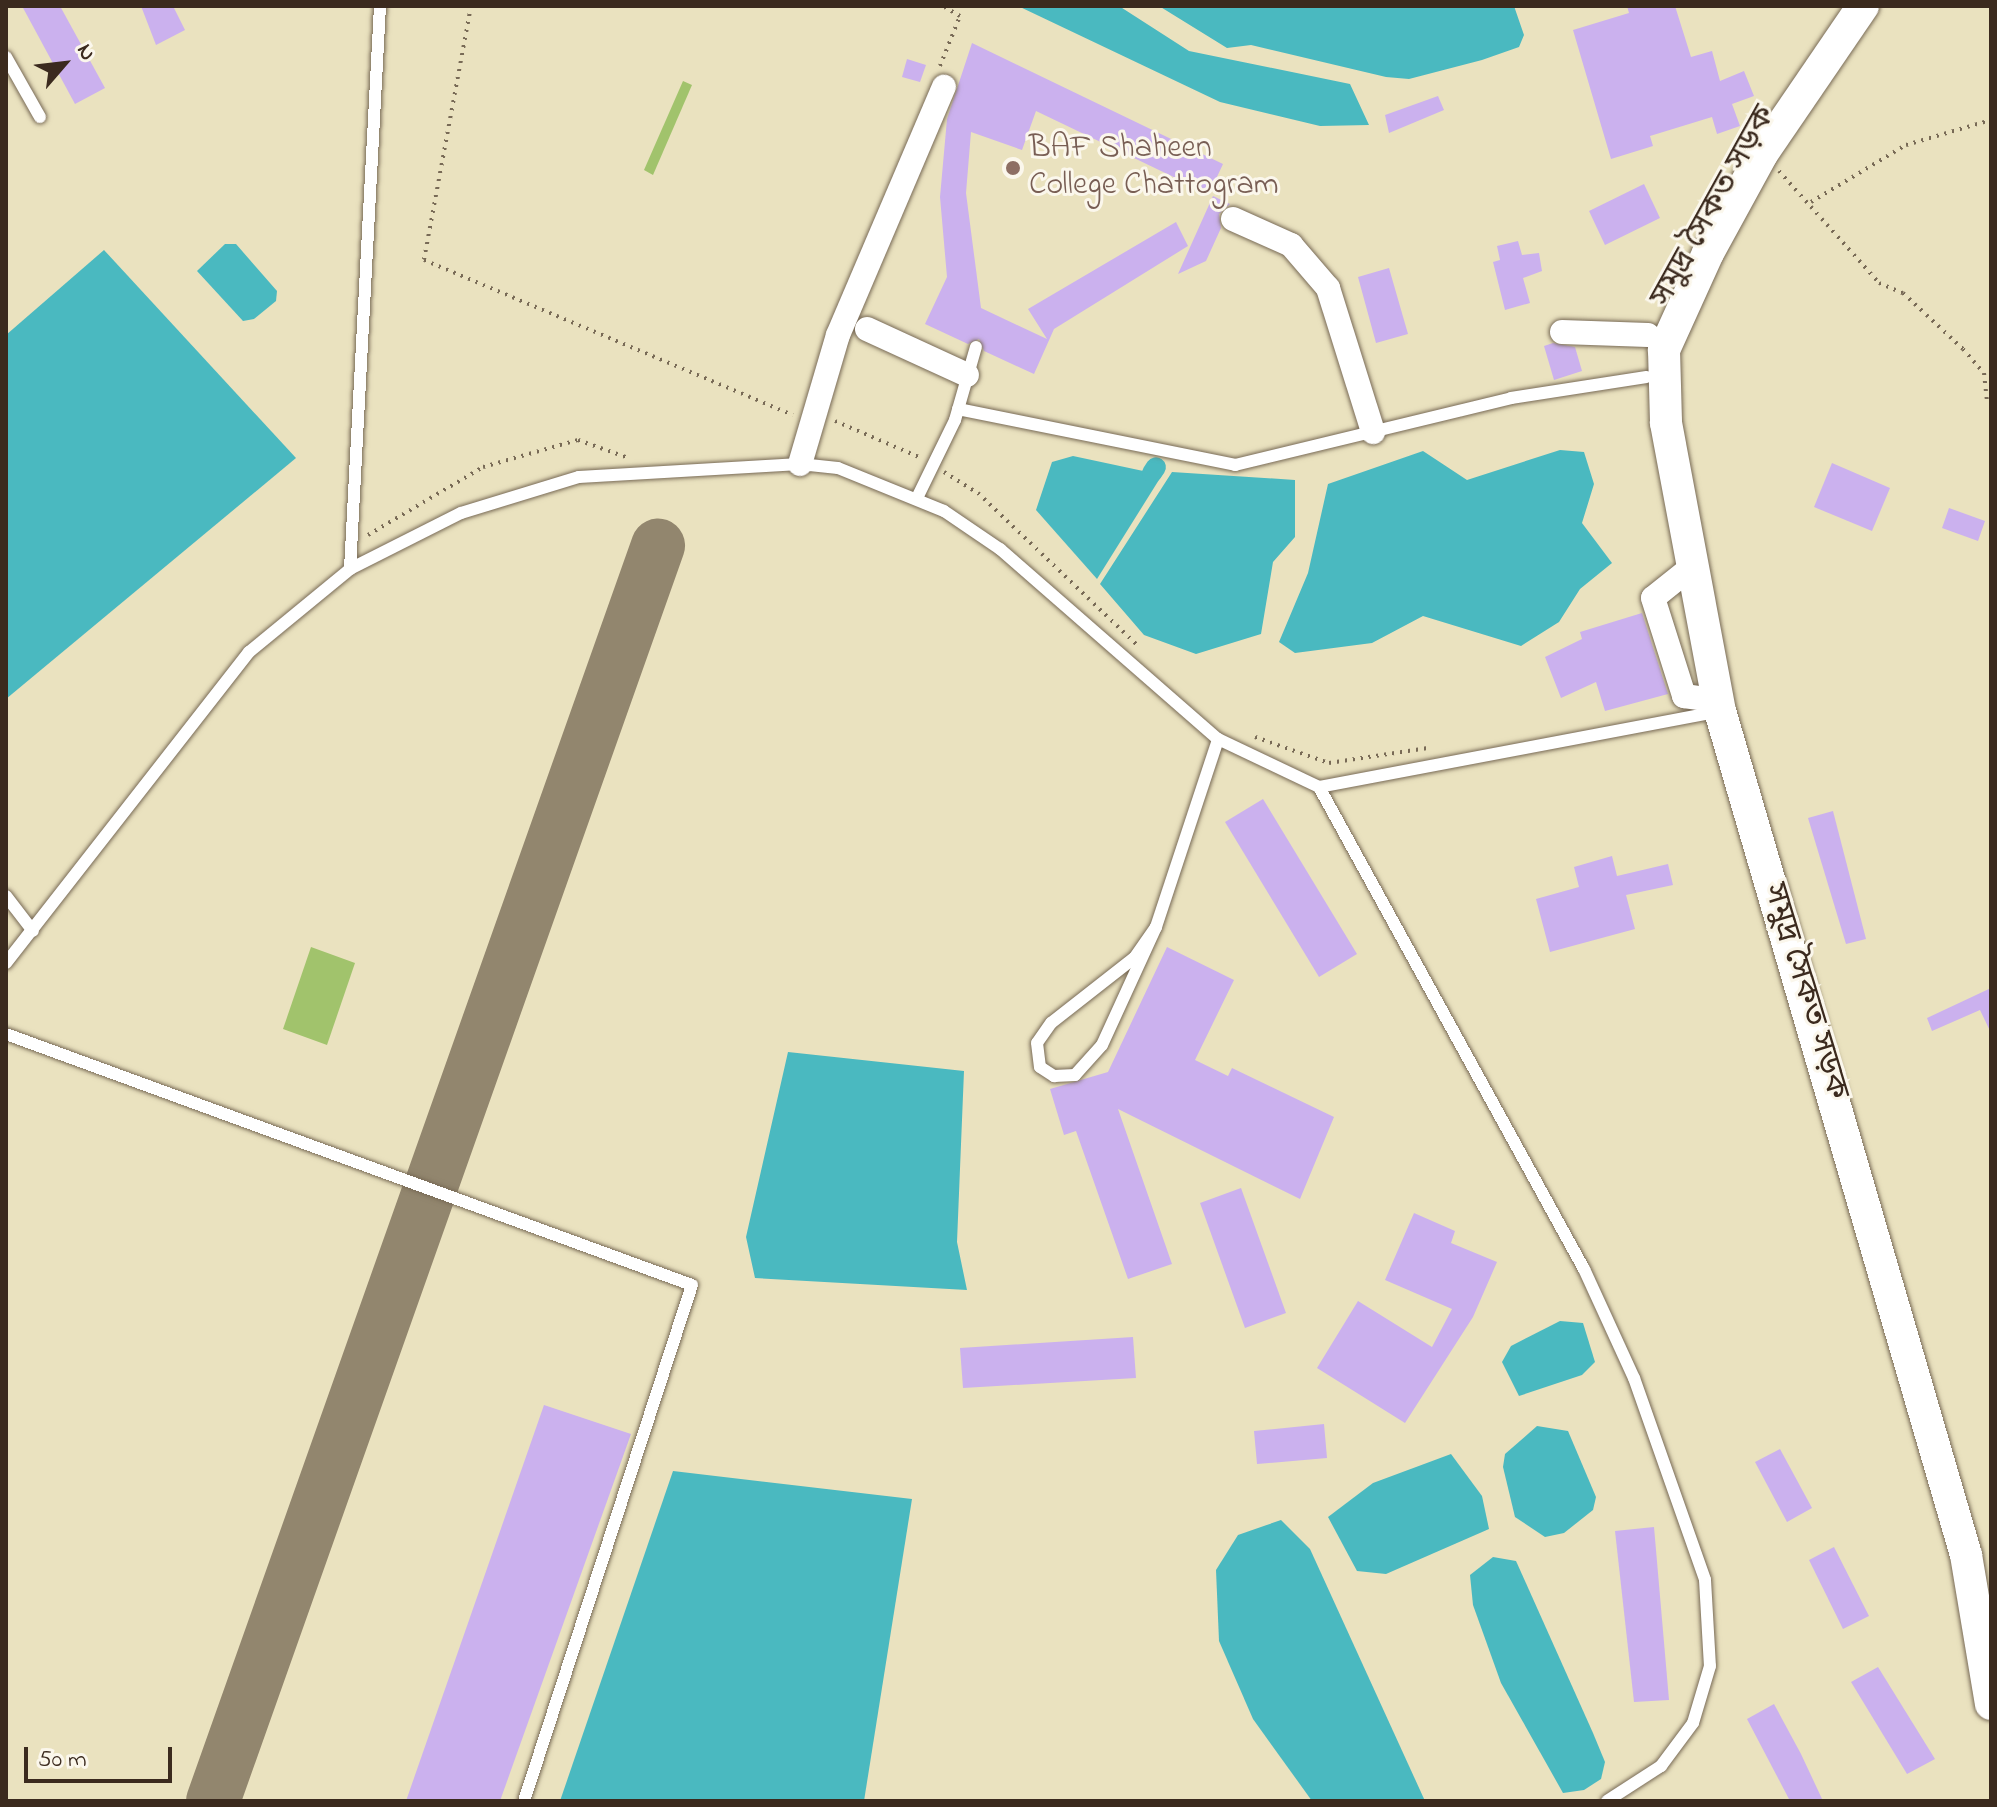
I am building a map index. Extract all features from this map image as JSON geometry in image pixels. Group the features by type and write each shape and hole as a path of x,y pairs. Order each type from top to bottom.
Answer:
{"main road":[{"name":"সমুদ্র সৈকত সড়ক","path":"1666,423 1646,377 1648,335 1746,139 1838,6"},
{"name":"সমুদ্র সৈকত সড়ক","path":"1863,6 1762,154 1664,350 1666,423 1719,706 1966,1555 1991,1704"},
{"name":"সমুদ্র সৈকত সড়ক","path":"1966,1555 1991,1610"}],"street":[{"path":"800,464 838,335 940,80"},
{"path":"1233,219 1291,245 1328,288 1373,432"},
{"path":"867,329 967,375"},
{"path":"1562,332 1648,335"},
{"path":"1693,566 1653,598 1684,696 1719,706"}],"lane":[{"path":"350,569 380,6"},
{"path":"6,57 40,117"},
{"path":"917,498 958,409 976,347"},
{"path":"958,409 1235,465 1511,398 1646,377"},
{"path":"6,963 249,652 350,569 461,513 579,477 800,464 838,468 917,498 1000,549 1218,739 1319,787 1584,1269 1634,1378 1705,1580 1710,1666 1693,1723 1661,1766 1607,1801"},
{"path":"1319,787 1719,706"},
{"path":"1156,927 1134,958 1051,1023 1037,1043 1040,1067 1054,1076 1075,1075 1102,1045 1156,927 1218,739"},
{"path":"6,896 33,931"},
{"path":"6,1034 692,1285 524,1801"}],"path":[{"path":"471,6 424,260 802,419"},
{"path":"940,80 960,16 943,6"},
{"path":"1811,202 1906,145 1991,120"},
{"path":"1762,154 1811,202 1879,283 1903,293 1963,349 1984,373 1987,401"},
{"path":"823,425 833,420 918,457 978,493 1144,652"},
{"path":"354,546 483,467 578,440 641,463"},
{"path":"1249,735 1329,763 1438,747"}],"green space":[{"path":"683,81 692,85 653,175 644,170"},
{"path":"311,947 355,963 327,1045 283,1029"}],"water":[{"path":"1018,6 1119,6 1189,51 1350,84 1369,125 1320,126 1220,102"},
{"path":"1159,6 1514,6 1524,35 1519,47 1409,79 1386,77 1251,45 1227,48"},
{"path":"225,244 236,244 277,291 276,301 254,319 243,321 197,271"},
{"path":"104,250 296,458 6,699 6,335"},
{"path":"1560,450 1584,452 1594,484 1582,523 1612,563 1580,589 1559,622 1521,646 1423,616 1372,643 1295,653 1279,642 1308,573 1328,484 1423,451 1467,480"},
{"path":"1073,456 1162,475 1097,579 1036,510 1052,462"},
{"path":"1172,472 1295,480 1295,537 1273,562 1261,634 1196,654 1144,635 1100,584"},
{"path":"788,1052 964,1071 957,1242 967,1290 755,1278 746,1237"},
{"path":"1560,1321 1583,1323 1595,1362 1582,1375 1519,1396 1502,1362 1511,1346"},
{"path":"1537,1426 1568,1431 1596,1497 1593,1510 1564,1533 1545,1537 1515,1517 1503,1467 1505,1454"},
{"path":"1451,1454 1482,1496 1489,1529 1386,1574 1357,1571 1328,1517 1373,1483"},
{"path":"673,1471 912,1499 864,1801 560,1801"},
{"path":"1281,1520 1310,1549 1425,1801 1312,1801 1253,1719 1219,1641 1216,1570 1238,1535"},
{"path":"1493,1557 1516,1561 1605,1762 1601,1779 1584,1790 1563,1793 1501,1683 1473,1605 1470,1575"}],"building":[{"path":"22,6 60,6 105,88 75,104"},
{"path":"141,6 173,6 185,30 156,45"},
{"path":"1627,6 1675,6 1691,57 1712,51 1720,81 1744,71 1754,96 1732,104 1740,126 1717,134 1712,117 1650,136 1653,146 1611,159 1573,30 1629,13"},
{"path":"972,43 1223,164 1209,194 1036,111 1022,150 971,132 966,193 981,308 1047,339 1028,309 1176,222 1188,246 1054,329 1034,374 984,351 979,339 968,344 925,324 947,277 940,197 947,119"},
{"path":"907,59 926,65 920,82 902,77"},
{"path":"1438,96 1444,110 1389,133 1385,115"},
{"path":"1644,184 1660,218 1605,245 1589,211"},
{"path":"1213,196 1230,204 1219,214 1221,228 1206,261 1178,274"},
{"path":"1518,241 1522,255 1539,253 1542,271 1523,278 1530,303 1505,310 1493,262 1500,260 1497,246"},
{"path":"1389,268 1408,334 1376,343 1358,277"},
{"path":"1553,343 1575,347 1582,371 1554,380 1544,346"},
{"path":"1832,463 1890,488 1872,531 1814,507"},
{"path":"1949,508 1985,521 1978,541 1942,528"},
{"path":"1642,613 1668,694 1605,711 1596,682 1561,698 1545,657 1582,639 1580,632"},
{"path":"1263,799 1357,954 1319,977 1225,822"},
{"path":"1833,811 1866,939 1846,944 1808,818"},
{"path":"1612,856 1617,876 1668,864 1673,885 1626,895 1635,929 1550,952 1536,899 1579,887 1574,867"},
{"path":"1167,947 1234,980 1195,1060 1228,1076 1232,1068 1334,1117 1300,1199 1118,1109 1172,1264 1128,1279 1076,1131 1064,1135 1050,1089 1108,1072"},
{"path":"1991,988 1991,1033 1980,1010 1932,1031 1927,1018"},
{"path":"1241,1188 1286,1313 1245,1328 1200,1203"},
{"path":"1414,1213 1455,1231 1451,1243 1497,1262 1473,1317 1405,1423 1317,1368 1358,1301 1432,1347 1452,1309 1385,1280"},
{"path":"1133,1337 1136,1378 963,1388 960,1348"},
{"path":"544,1405 631,1434 500,1801 406,1801"},
{"path":"1324,1424 1327,1458 1257,1464 1254,1431"},
{"path":"1780,1449 1812,1508 1787,1522 1755,1462"},
{"path":"1654,1527 1669,1700 1634,1702 1615,1531"},
{"path":"1834,1547 1869,1616 1843,1629 1809,1560"},
{"path":"1878,1667 1935,1759 1907,1774 1851,1682"},
{"path":"1774,1704 1823,1801 1790,1801 1747,1719"}],"waterway":[{"path":"1152,473 1156,467"}],"taxiway":[{"path":"213,1801 658,546"}],"place":[{"name":"BAF Shaheen College Chattogram","path":"1013,168"}]}
